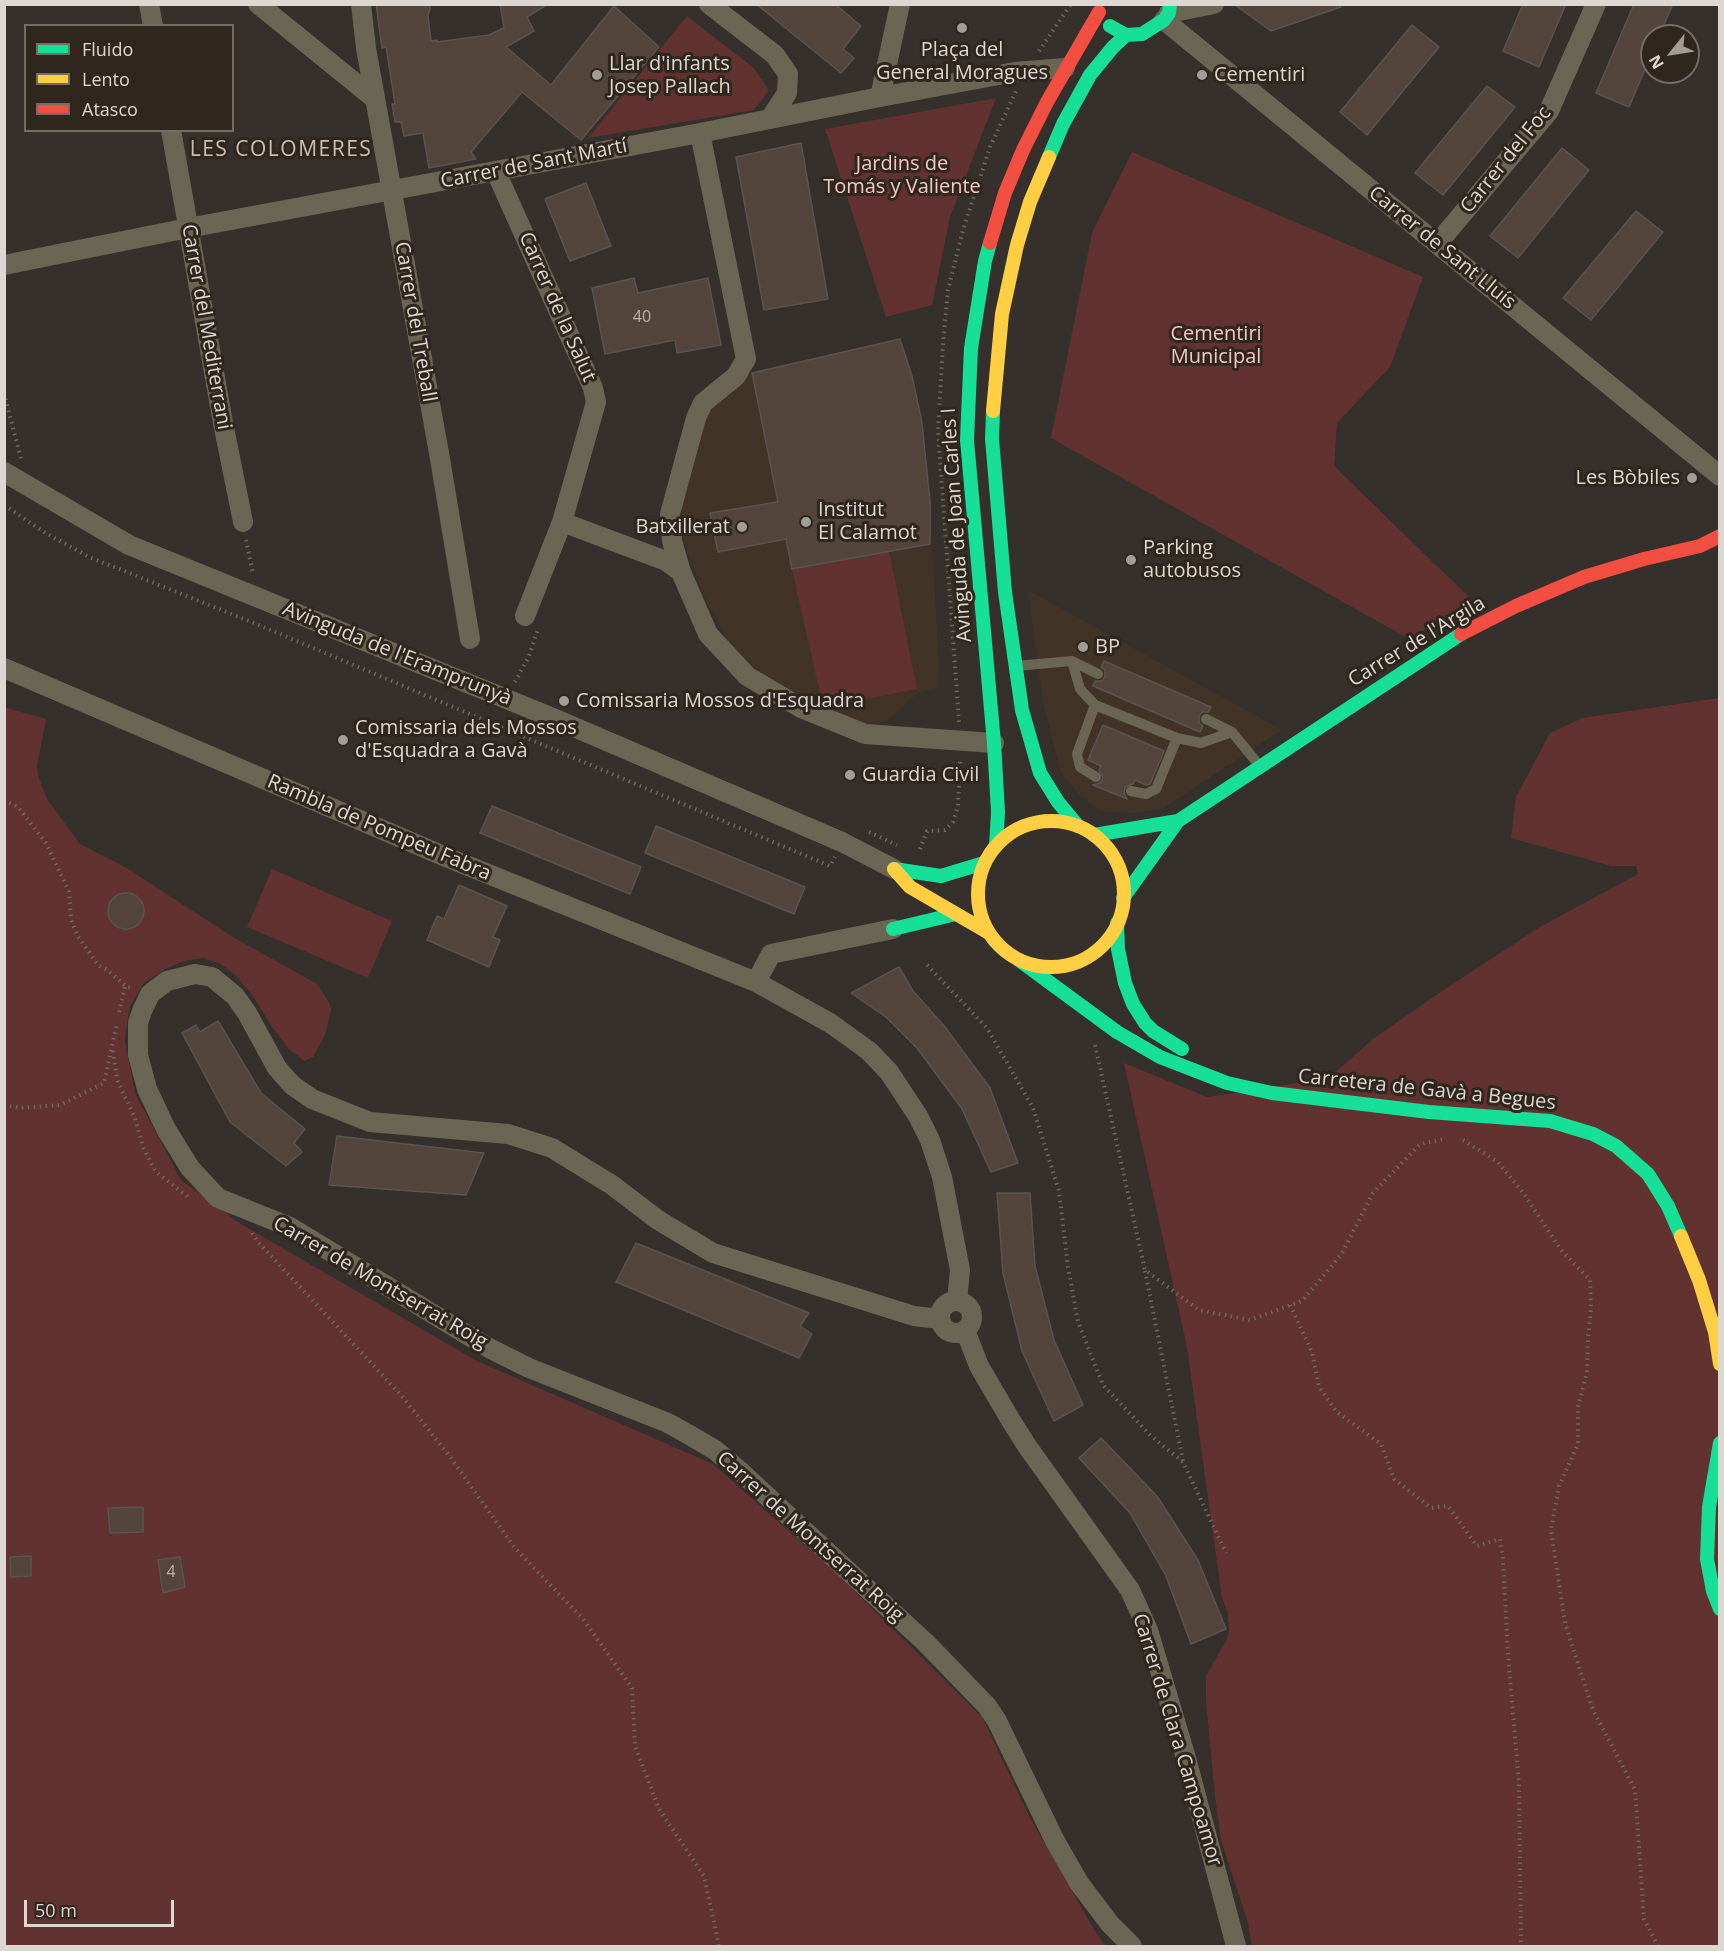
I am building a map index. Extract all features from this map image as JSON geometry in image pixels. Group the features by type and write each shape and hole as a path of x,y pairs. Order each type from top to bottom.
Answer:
{"main road":[{"path":"1098,8 1106,23 1113,29 1126,34 1142,34 1151,30 1168,13"},
{"name":"Avinguda de Joan Carles I","path":"996,846 998,812 994,743 967,440 971,348 986,261 1005,193 1028,140 1098,8"},
{"name":"Avinguda de Joan Carles I","path":"1078,826 1040,773 1022,710 1005,592 992,439 993,394 1002,314 1017,245 1046,162 1063,124 1090,75 1126,34"},
{"name":"Carrer de l'Argila","path":"1123,898 1178,821 1452,639 1584,577 1644,559 1700,546 1719,536"},
{"name":"Carrer de l'Argila","path":"1700,546 1719,548"},
{"path":"989,933 978,899 980,874 984,863 996,846 1017,829 1034,823 1052,821 1078,826 1094,835 1117,863 1122,880 1123,898 1117,923 1118,949 1125,983 1133,1004 1153,1031 1203,1059"},
{"name":"Carrer de l'Argila","path":"1094,835 1178,821"},
{"path":"894,868 941,876 984,863"},
{"path":"894,868 909,899 956,914 989,933 1005,951 1019,960 1045,967 1072,964 1088,956 1102,945 1117,923"},
{"path":"893,928 909,899"},
{"path":"893,928 956,914"},
{"name":"Carretera de Gavà a Begues","path":"1019,960 1117,1032 1160,1057 1227,1083 1272,1093 1429,1112 1550,1121 1593,1134 1616,1146 1648,1174 1668,1206 1699,1280 1715,1332 1719,1364"},
{"name":"Carretera de Gavà a Begues","path":"1306,1083 1373,1091"},
{"name":"Carretera de Gavà a Begues","path":"1465,1101 1558,1109 1611,1128"},
{"path":"1719,1443 1709,1508 1707,1559 1719,1609"},
{"path":"1719,1536 1719,1561"}],"street":[{"path":"149,4 153,24"},
{"path":"258,4 375,99"},
{"name":"Carrer del Treball","path":"361,4 375,99 470,639"},
{"path":"709,4 775,55 788,74 787,93 770,119"},
{"path":"880,97 900,4"},
{"path":"1168,13 1214,4"},
{"name":"Carrer del Foc","path":"1437,244 1549,111 1596,4"},
{"name":"Carrer de Sant Lluís","path":"1168,13 1437,244 1719,476"},
{"name":"Carrer de Sant Martí","path":"4,265 880,97 1015,72 1065,68"},
{"name":"Carrer del Mediterrani","path":"171,132 243,522"},
{"path":"700,133 746,359 736,376 703,403 696,418 670,514 672,542 681,572 708,634 747,676 801,708 865,734 994,743"},
{"name":"Carrer de la Salut","path":"496,172 593,388 596,402 562,522 525,616"},
{"name":"Avinguda de l'Eramprunyà","path":"4,472 129,545 541,713 842,842 894,868"},
{"path":"562,522 666,561 681,572"},
{"name":"Rambla de Pompeu Fabra","path":"4,668 446,857 756,982"},
{"path":"893,928 771,954 756,982 830,1023 869,1051 890,1072 903,1091 930,1140 942,1177 960,1270 957,1301"},
{"path":"150,994 167,981 180,977 195,974 212,977 224,986 241,1005 277,1068 292,1085 312,1100 370,1122 508,1134 552,1148 612,1185 658,1220 713,1253 914,1316 940,1319"},
{"name":"Carrer de Montserrat Roig","path":"150,994 138,1023 137,1038 138,1054 147,1089 165,1129 190,1168 218,1198 271,1218 304,1235 489,1348 529,1368 668,1423 715,1450 926,1643 987,1706 998,1721 1055,1840 1079,1883 1110,1924 1132,1947"},
{"path":"957,1301 966,1304 971,1313 971,1323 965,1330 958,1333 948,1331 940,1319 944,1306 957,1301"},
{"name":"Carrer de Clara Campoamor","path":"965,1330 979,1365 1010,1419 1130,1590 1148,1630 1186,1758 1236,1947"}],"lane":[{"path":"1016,666 1072,661 1098,674"},
{"path":"1072,661 1080,689 1095,705 1178,738 1201,743 1232,732"},
{"path":"1095,705 1077,754 1080,767 1096,777"},
{"path":"1206,719 1232,732 1260,767"},
{"path":"1131,790 1146,794 1156,789 1178,738"}],"path":[{"path":"4,393 16,445"},
{"path":"4,506 89,557 265,627 830,866 834,858"},
{"path":"519,675 530,656"},
{"path":"918,855 927,831 945,830 953,822 958,806 959,717"},
{"path":"4,800 18,807 46,843 69,892 71,919 77,935 98,965 125,986 150,994"},
{"path":"868,831 902,847"},
{"path":"927,965 987,1028 1033,1108 1059,1191 1068,1267 1078,1322 1103,1385 1150,1436 1183,1462"},
{"path":"4,1105 20,1108 60,1105 105,1083 125,986"},
{"path":"1095,1043 1145,1270 1183,1462 1226,1553"},
{"path":"1145,1270 1199,1310 1250,1320 1302,1301 1341,1255 1373,1193 1420,1144 1454,1136 1498,1162 1524,1194 1561,1250 1590,1280 1591,1309 1587,1372 1578,1407 1578,1444 1559,1486 1551,1530 1565,1623 1593,1710 1635,1790 1644,1918 1658,1947"},
{"path":"234,1205 258,1242 401,1395 451,1458 514,1547 584,1619 632,1688 635,1746 658,1809 704,1876 719,1947"},
{"path":"1290,1305 1312,1352 1319,1387 1337,1412 1381,1444 1394,1479 1431,1508 1448,1506 1478,1546 1500,1539 1519,1784 1521,1947"}],"shaded area":[{"name":"Institut El Calamot","path":"900,339 912,376 922,423 930,502 930,544 933,559 940,688 918,693 885,722 864,724 791,698 732,648 705,599 684,540 681,505 710,405 751,373"},
{"name":"BP","path":"1028,590 1282,730 1162,809 1125,814 1098,810 1079,794 1061,773 1043,703"}],"green space":[{"path":"687,16 754,68 769,91 754,110 588,138"},
{"name":"Jardins de Tomás y Valiente","path":"996,98 950,217 932,305 886,317 825,129"},
{"name":"Cementiri Municipal","path":"1132,152 1423,277 1390,367 1337,423 1334,466 1473,601 1409,639 1051,438 1092,233"},
{"path":"889,551 917,689 823,707 792,569"},
{"path":"1719,698 1719,1946 1252,1946 1248,1923 1221,1840 1206,1701 1206,1676 1227,1639 1228,1613 1222,1598 1187,1347 1124,1063 1207,1097 1329,1078 1373,1039 1436,995 1538,928 1638,874 1636,866 1611,866 1511,838 1516,797 1550,733 1582,718"},
{"path":"4,707 46,719 37,765 38,776 47,799 80,844 125,867 233,937 317,984 329,1002 331,1010 325,1035 313,1057 304,1061 289,1049 253,996 236,976 221,964 203,958 184,961 167,968 144,983 130,1006 125,1042 135,1093 181,1180 241,1224 477,1361 713,1464 836,1573 982,1717 1030,1818 1095,1931 1106,1946 5,1946"},
{"path":"272,869 392,921 368,978 247,927"}],"building":[{"path":"376,4 431,4 428,16 431,41 437,40 437,42 489,35 504,28 500,4 548,4 527,17 534,31 506,47 551,85 614,6 659,47 581,140 522,92 471,152 476,159 429,168 423,133 404,136 401,122 395,122 392,104 395,104 386,47 382,48"},
{"path":"756,4 835,4 861,26 843,49 854,58 841,73"},
{"path":"1523,4 1566,4 1539,67 1503,51"},
{"path":"1634,4 1673,4 1664,24 1640,24 1640,81 1629,107 1596,93"},
{"path":"1235,5 1340,5 1341,7 1271,31"},
{"path":"1412,25 1439,47 1367,135 1340,112"},
{"path":"1487,86 1515,107 1443,195 1415,173"},
{"path":"801,143 828,299 764,310 736,157"},
{"path":"1562,148 1589,170 1518,258 1490,236"},
{"path":"586,183 611,246 570,261 545,199"},
{"path":"1636,211 1663,232 1591,320 1563,298"},
{"path":"634,278 638,293 708,278 721,345 677,353 675,340 605,354 592,288"},
{"path":"900,339 912,376 922,423 930,502 930,544 792,569 786,539 718,552 710,513 778,502 752,373"},
{"path":"1104,661 1211,707 1208,712 1202,712 1199,716 1199,723 1203,726 1200,732 1093,686 1095,681 1102,681 1105,677 1105,670 1101,667"},
{"path":"1103,725 1164,751 1150,784 1146,785 1135,780 1133,784 1125,787 1124,793 1127,799 1093,785 1100,783 1103,778 1099,770 1101,766 1088,760"},
{"path":"492,806 641,867 630,894 480,833"},
{"path":"656,826 805,887 794,914 645,853"},
{"path":"459,885 507,906 493,937 500,940 489,967 427,940 437,916 444,919"},
{"path":"126,893 139,898 144,911 139,924 126,929 113,924 108,911 113,898"},
{"path":"899,967 913,991 945,1027 990,1088 1018,1163 991,1172 962,1109 917,1048 886,1017 851,993"},
{"path":"218,1021 261,1093 305,1129 294,1143 302,1152 286,1166 230,1122 182,1033 196,1025 200,1032"},
{"path":"337,1136 484,1153 466,1195 329,1185"},
{"path":"997,1193 1030,1193 1035,1266 1054,1340 1083,1405 1054,1421 1022,1351 1003,1273"},
{"path":"636,1243 809,1313 800,1326 812,1334 799,1358 616,1282"},
{"path":"1101,1438 1157,1496 1198,1560 1226,1629 1191,1644 1166,1576 1130,1513 1079,1458"},
{"path":"143,1507 143,1532 110,1533 108,1508"},
{"path":"31,1556 31,1576 11,1577 10,1557"},
{"path":"180,1557 185,1587 163,1593 158,1560"}],"traffic: fast":[{"path":"1110,26 1126,35 1142,34 1164,20 1169,13 1170,4"},
{"path":"1049,157 1063,124 1090,75 1126,35"},
{"path":"990,243 971,348 967,440 994,743 998,812 996,846"},
{"path":"993,411 992,439 1005,592 1022,710 1040,773 1058,802 1078,826"},
{"path":"1123,898 1178,821 1461,634"},
{"path":"1094,835 1178,821"},
{"path":"894,869 941,876 984,863"},
{"path":"893,929 956,914"},
{"path":"1117,923 1118,949 1125,983 1133,1004 1153,1031 1182,1049"},
{"path":"1019,960 1117,1032 1160,1057 1227,1083 1272,1093 1429,1112 1550,1121 1593,1134 1616,1146 1648,1174 1668,1206 1681,1236"},
{"path":"1720,1443 1709,1507 1707,1559 1713,1591 1720,1609"}],"traffic: slow":[{"path":"993,411 1002,314 1017,245 1030,202 1049,157"},
{"path":"1051,821 1079,827 1103,842 1118,866 1124,894 1118,922 1103,946 1079,961 1051,967 1023,961 999,946 984,922 978,894 984,866 999,842 1023,827 1051,821"},
{"path":"894,869 910,887 989,933"},
{"path":"1681,1236 1699,1280 1715,1332 1720,1364"}],"traffic: jam":[{"path":"990,243 1005,193 1023,150 1047,102 1099,12"},
{"path":"1461,634 1516,606 1584,577 1644,559 1700,546 1720,536"}],"place":[{"name":"Plaça del General Moragues","path":"962,28"},
{"name":"Llar d'infants Josep Pallach","path":"597,75"},
{"name":"Cementiri","path":"1202,75"},
{"name":"Les Bòbiles","path":"1692,478"},
{"name":"Institut El Calamot","path":"806,522"},
{"name":"Batxillerat","path":"742,527"},
{"name":"Parking autobusos","path":"1131,560"},
{"name":"BP","path":"1083,647"},
{"name":"Comissaria Mossos d'Esquadra","path":"564,701"},
{"name":"Comissaria dels Mossos d'Esquadra a Gavà","path":"343,740"},
{"name":"Guardia Civil","path":"850,775"}],"district":[{"name":"LES COLOMERES","path":"281,150"}]}
